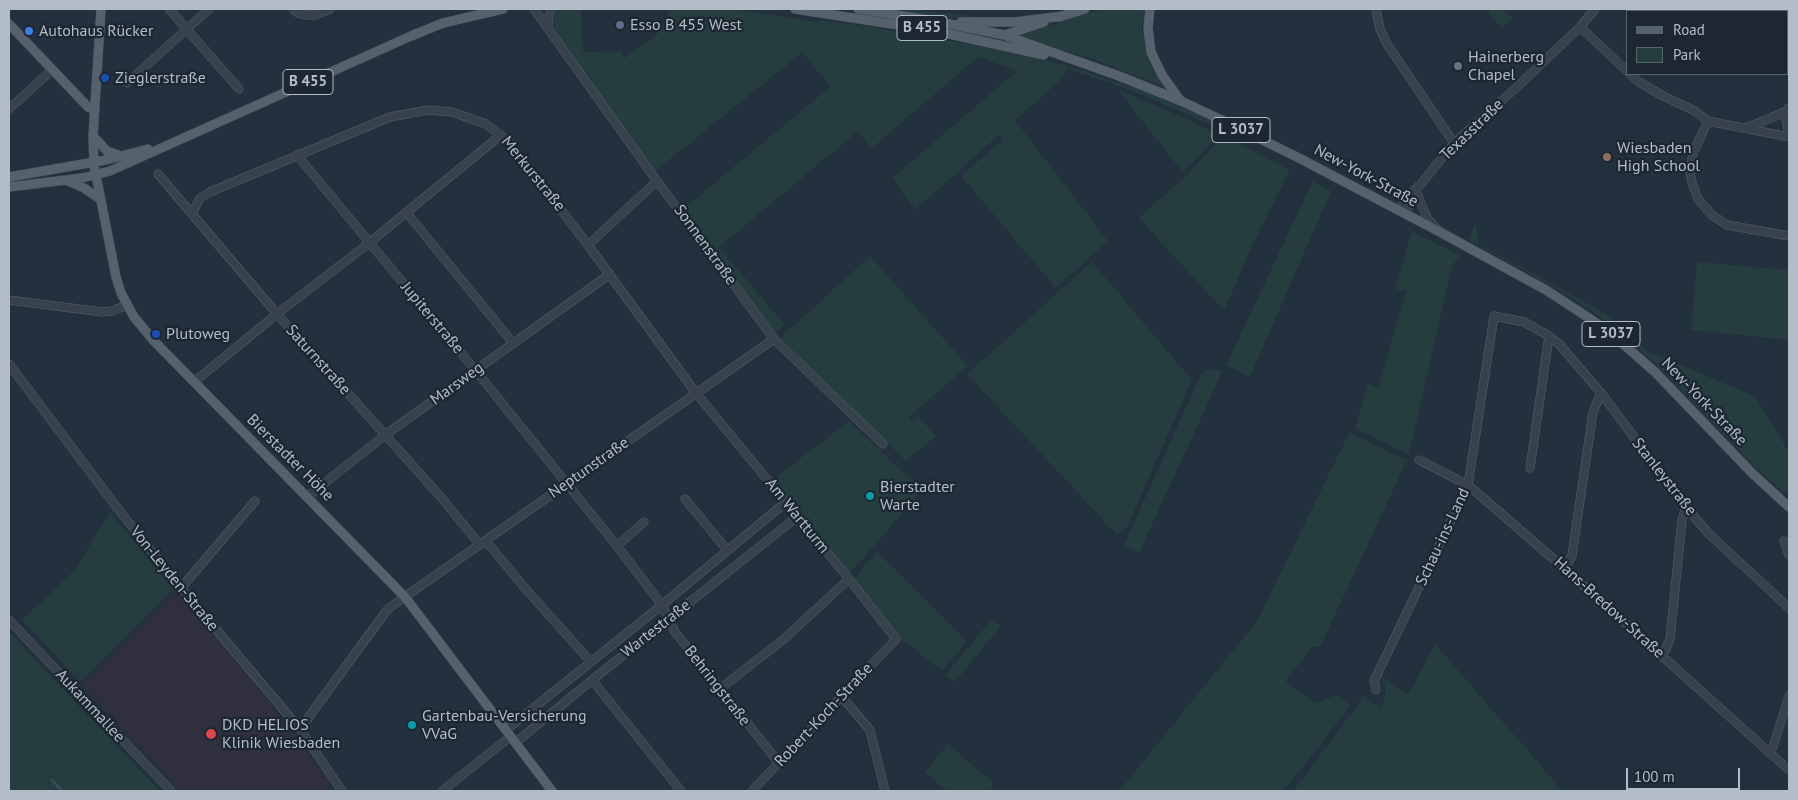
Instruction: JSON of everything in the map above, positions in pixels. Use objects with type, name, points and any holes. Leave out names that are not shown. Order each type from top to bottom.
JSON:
[{"type":"main road","name":"Bierstadter Höhe","points":[[102,9],[94,110],[94,162],[116,277],[127,304],[144,330],[405,597],[552,791]]},
{"type":"main road","name":"B 455","points":[[9,187],[96,175],[126,164],[472,9]]},
{"type":"main road","name":"B 455","points":[[443,23],[503,9]]},
{"type":"main road","name":"B 455","points":[[795,9],[977,39],[1004,36],[1085,9]]},
{"type":"main road","name":"New-York-Straße","points":[[858,9],[934,21],[1004,36],[1096,67],[1181,101],[1301,159],[1440,232],[1546,290],[1614,336],[1655,372],[1752,473],[1788,506]]},
{"type":"main road","points":[[1150,9],[1148,28],[1151,52],[1162,75],[1181,101]]},
{"type":"main road","name":"B 455","points":[[934,21],[992,23],[1063,16]]},
{"type":"main road","points":[[9,24],[88,107],[94,110]]},
{"type":"main road","name":"L 3037","points":[[977,39],[1096,67]]},
{"type":"main road","points":[[93,136],[107,151],[123,156]]},
{"type":"main road","name":"B 455","points":[[9,177],[123,156],[173,142]]},
{"type":"main road","points":[[65,180],[84,188],[100,199]]},
{"type":"street","points":[[169,9],[239,88]]},
{"type":"street","points":[[127,83],[209,9]]},
{"type":"street","points":[[293,9],[298,13],[315,15],[330,9]]},
{"type":"street","name":"Sonnenstraße","points":[[534,9],[657,181],[774,339],[883,444]]},
{"type":"street","points":[[548,29],[551,9]]},
{"type":"street","points":[[1376,9],[1380,29],[1387,44],[1454,143]]},
{"type":"street","name":"Texasstraße","points":[[1421,184],[1454,143],[1580,27],[1595,9]]},
{"type":"street","points":[[1580,27],[1626,70]]},
{"type":"street","points":[[9,109],[52,70]]},
{"type":"street","points":[[1631,75],[1639,82],[1695,111],[1708,121],[1745,128],[1789,136],[1787,110],[1745,128]]},
{"type":"street","name":"Merkurstraße","points":[[192,214],[200,198],[210,192],[296,154],[390,117],[420,111],[452,112],[476,120],[502,135],[512,145],[610,274],[696,393]]},
{"type":"street","points":[[1708,121],[1693,153],[1690,172],[1698,199],[1712,215],[1727,225],[1789,236]]},
{"type":"street","points":[[194,382],[502,135]]},
{"type":"street","name":"Jupiterstraße","points":[[296,154],[476,371],[617,546]]},
{"type":"street","name":"Saturnstraße","points":[[158,174],[277,314],[385,436],[590,661]]},
{"type":"street","points":[[588,245],[657,181]]},
{"type":"street","points":[[1400,211],[1407,198],[1421,184]]},
{"type":"street","points":[[1400,211],[1410,207],[1418,196],[1421,184]]},
{"type":"street","points":[[1418,196],[1428,219],[1440,232]]},
{"type":"street","points":[[406,212],[513,343]]},
{"type":"street","name":"Marsweg","points":[[307,497],[385,436],[610,274]]},
{"type":"street","points":[[9,300],[108,312],[127,304]]},
{"type":"street","name":"Stanleystraße","points":[[1494,316],[1524,322],[1549,336],[1564,349],[1601,393],[1686,507],[1710,534],[1789,608]]},
{"type":"street","name":"Schau-ins-Land","points":[[1376,690],[1374,681],[1468,485],[1494,316]]},
{"type":"street","points":[[1530,468],[1549,336]]},
{"type":"street","name":"Neptunstraße","points":[[300,729],[388,610],[774,339]]},
{"type":"street","name":"Von-Leyden-Straße","points":[[9,364],[121,513],[181,588],[300,729],[342,791]]},
{"type":"street","name":"Am Wartturm","points":[[696,393],[798,516],[896,639]]},
{"type":"street","points":[[1565,568],[1572,555],[1593,412],[1601,393]]},
{"type":"street","name":"Hans-Bredow-Straße","points":[[1419,460],[1468,485],[1565,568],[1789,770]]},
{"type":"street","points":[[685,499],[728,550]]},
{"type":"street","points":[[181,588],[255,501]]},
{"type":"street","name":"Wartestraße","points":[[511,736],[590,661],[662,605],[786,502]]},
{"type":"street","points":[[1661,655],[1670,639],[1682,520],[1686,507]]},
{"type":"street","name":"Wartestraße","points":[[511,736],[592,680],[798,516]]},
{"type":"street","points":[[617,546],[644,522]]},
{"type":"street","points":[[1784,541],[1789,555]]},
{"type":"street","name":"Behringstraße","points":[[617,546],[662,605],[675,632],[779,763]]},
{"type":"street","points":[[721,688],[784,639],[849,579]]},
{"type":"street","name":"Aukammallee","points":[[9,620],[171,791]]},
{"type":"street","name":"Robert-Koch-Straße","points":[[752,791],[896,639]]},
{"type":"street","points":[[592,680],[681,791]]},
{"type":"street","points":[[1769,753],[1789,696]]},
{"type":"street","points":[[842,697],[870,730],[885,791]]},
{"type":"street","points":[[442,791],[511,736]]},
{"type":"shaded area","name":"DKD HELIOS Klinik Wiesbaden","points":[[176,591],[256,685],[330,783],[322,791],[182,791],[82,685]]},
{"type":"green space","points":[[558,9],[581,9],[583,52],[620,51],[625,58],[672,22],[667,11],[670,9],[730,9],[817,22],[819,20],[872,27],[968,44],[1066,65],[1143,91],[1221,124],[1217,128],[1174,108],[1116,85],[1067,69],[1064,77],[1015,120],[1108,241],[1056,288],[961,176],[1002,140],[999,135],[915,210],[892,178],[1017,71],[978,57],[871,149],[858,131],[719,247],[785,325],[776,333],[771,331],[683,209],[830,87],[803,52],[655,171],[591,84],[593,82],[590,78],[586,78],[562,43],[552,20],[555,11]]},
{"type":"green space","points":[[887,9],[907,9],[979,17],[983,20],[951,18]]},
{"type":"green space","points":[[1102,9],[1144,9],[1142,28],[1146,54],[1153,70],[1164,87],[1093,59],[1016,36]]},
{"type":"green space","points":[[1492,9],[1504,9],[1512,18],[1502,28],[1488,13]]},
{"type":"green space","points":[[1118,90],[1216,133],[1211,143],[1183,173]]},
{"type":"green space","points":[[1222,135],[1290,170],[1252,246],[1224,311],[1139,218],[1191,171]]},
{"type":"green space","points":[[1313,181],[1331,191],[1250,377],[1226,365]]},
{"type":"green space","points":[[1476,223],[1479,245],[1604,313],[1649,352],[1755,396],[1789,452],[1789,497],[1757,469],[1653,361],[1622,335],[1592,311],[1564,293],[1468,240]]},
{"type":"green space","points":[[1412,231],[1460,255],[1452,266],[1409,455],[1355,428],[1368,384],[1378,388],[1406,291],[1395,289]]},
{"type":"green space","points":[[870,256],[968,366],[908,418],[911,422],[918,416],[936,436],[906,461],[780,338]]},
{"type":"green space","points":[[1092,262],[1192,380],[1127,527],[1117,535],[967,374]]},
{"type":"green space","points":[[1697,262],[1789,270],[1789,340],[1691,330]]},
{"type":"green space","points":[[1214,368],[1222,372],[1139,553],[1124,545],[1200,376],[1207,370]]},
{"type":"green space","points":[[849,421],[922,490],[849,575],[772,480]]},
{"type":"green space","points":[[1349,433],[1407,460],[1320,647],[1311,647],[1286,682],[1315,703],[1337,695],[1352,704],[1284,791],[1119,791],[1257,621]]},
{"type":"green space","points":[[110,512],[173,589],[80,682],[22,620],[74,571]]},
{"type":"green space","points":[[877,552],[967,641],[942,671],[899,637],[852,580]]},
{"type":"green space","points":[[992,619],[1001,626],[955,682],[945,675]]},
{"type":"green space","points":[[9,632],[149,780],[160,791],[9,791]]},
{"type":"green space","points":[[1435,644],[1563,791],[1293,791],[1364,696],[1380,707],[1385,698],[1385,686],[1379,674],[1408,695]]},
{"type":"green space","points":[[948,744],[993,783],[991,791],[947,791],[925,773]]},
{"type":"waterway","points":[[52,780],[62,791]]},
{"type":"place","name":"Esso B 455 West","points":[[620,25]]},
{"type":"place","name":"Autohaus Rücker","points":[[29,31]]},
{"type":"place","name":"Hainerberg Chapel","points":[[1458,66]]},
{"type":"place","name":"Zieglerstraße","points":[[105,78]]},
{"type":"place","name":"Wiesbaden High School","points":[[1607,157]]},
{"type":"place","name":"Plutoweg","points":[[156,334]]},
{"type":"place","name":"Bierstadter Warte","points":[[870,496]]},
{"type":"place","name":"Gartenbau-Versicherung VVaG","points":[[412,725]]},
{"type":"place","name":"DKD HELIOS Klinik Wiesbaden","points":[[211,734]]}]
